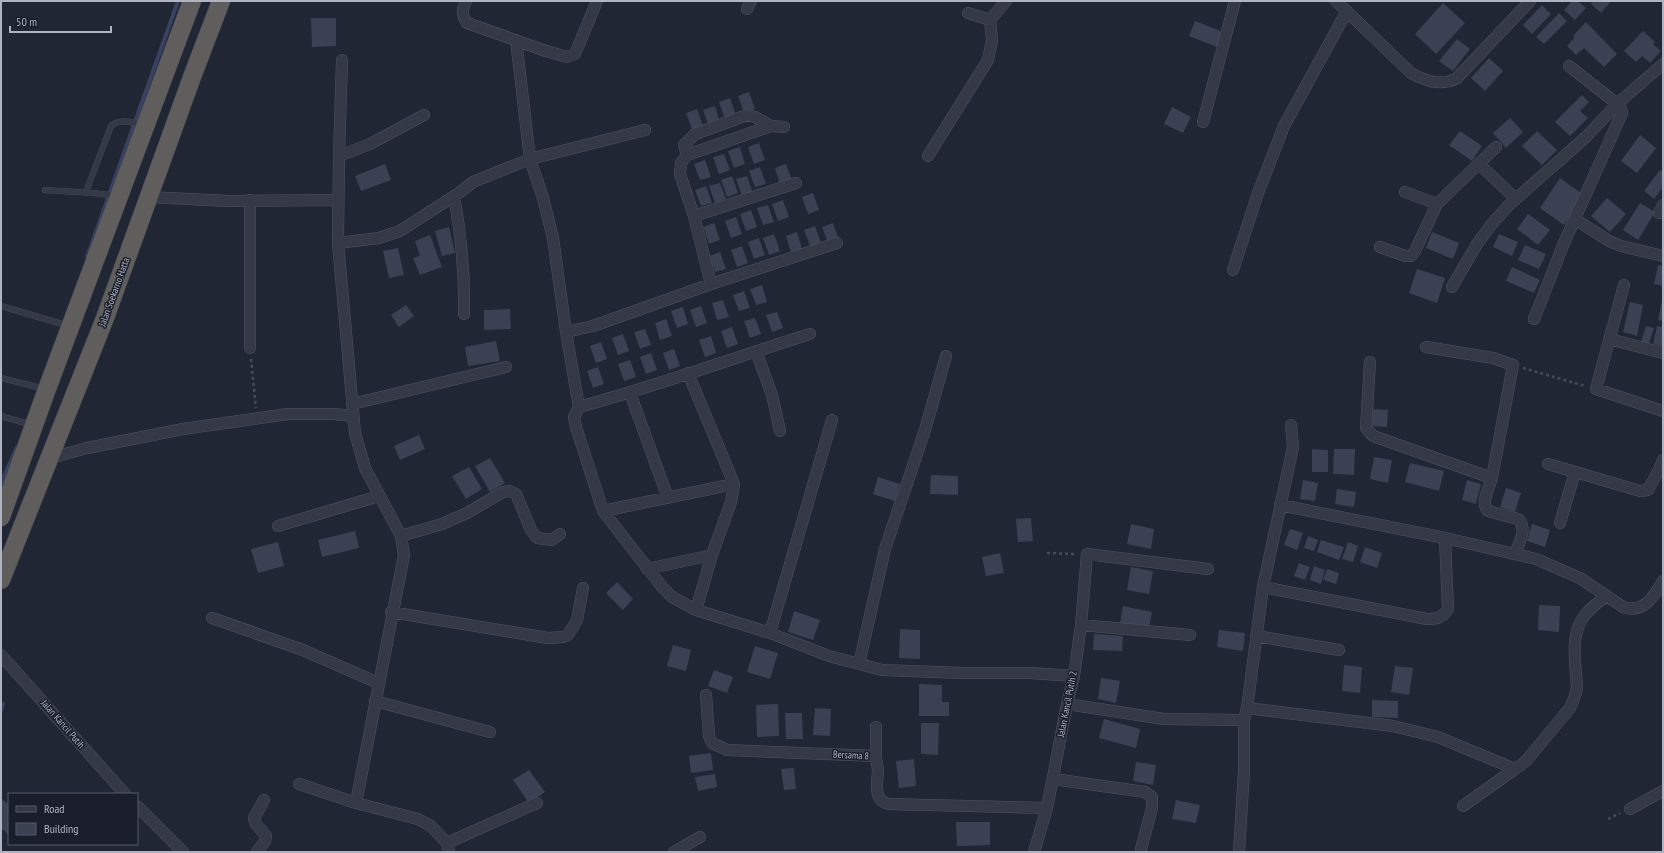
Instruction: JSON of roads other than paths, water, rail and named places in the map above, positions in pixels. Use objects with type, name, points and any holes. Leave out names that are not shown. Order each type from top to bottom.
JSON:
[{"type":"highway","points":[[1,517],[47,389],[64,325],[119,197],[192,1]]},
{"type":"highway","name":"Jalan Soekarno Hatta","points":[[1,580],[104,318],[221,1]]},
{"type":"street","points":[[466,1],[462,10],[463,17],[467,23],[567,57],[575,54],[597,1]]},
{"type":"street","points":[[928,156],[988,60],[992,40],[990,20],[1006,1]]},
{"type":"street","points":[[1204,122],[1235,1]]},
{"type":"street","points":[[1336,1],[1411,73],[1422,79],[1436,83],[1447,83],[1456,79],[1530,1]]},
{"type":"street","points":[[1233,270],[1258,193],[1284,126],[1346,12]]},
{"type":"street","points":[[968,13],[990,20]]},
{"type":"street","points":[[516,40],[530,159],[543,198],[553,238],[566,332],[579,407],[574,417],[576,427],[603,511],[662,588],[672,596],[696,610],[770,633],[830,656],[882,670],[963,673],[1030,673],[1074,676]]},
{"type":"street","points":[[342,60],[338,243],[355,433],[365,468],[401,536],[404,555],[378,683],[356,803]]},
{"type":"street","points":[[1452,287],[1477,244],[1491,225],[1516,199],[1586,138],[1617,104],[1663,64]]},
{"type":"street","points":[[1534,319],[1561,250],[1621,116],[1621,108],[1617,104],[1569,66]]},
{"type":"street","points":[[339,156],[370,144],[424,115]]},
{"type":"street","points":[[687,155],[684,145],[695,134],[747,116],[755,117],[771,126]]},
{"type":"street","points":[[711,284],[694,216],[680,174],[681,163],[687,155],[771,126],[784,127]]},
{"type":"street","points":[[338,243],[379,238],[394,233],[454,196],[473,182],[530,159],[645,130]]},
{"type":"street","points":[[1380,247],[1405,256],[1411,256],[1415,251],[1437,204],[1496,148]]},
{"type":"street","points":[[1479,164],[1516,199]]},
{"type":"street","points":[[694,216],[796,182]]},
{"type":"street","points":[[1405,192],[1437,204]]},
{"type":"street","points":[[454,196],[458,219],[464,283],[464,314]]},
{"type":"street","points":[[148,197],[229,201],[338,200]]},
{"type":"street","points":[[250,200],[250,348]]},
{"type":"street","points":[[1575,219],[1604,238],[1620,246],[1663,256]]},
{"type":"street","points":[[566,332],[593,326],[711,284],[837,243]]},
{"type":"street","points":[[1624,285],[1596,389],[1663,411]]},
{"type":"street","points":[[579,407],[630,393],[810,334]]},
{"type":"street","points":[[1609,339],[1663,353]]},
{"type":"street","points":[[1426,347],[1493,358],[1513,365],[1492,478],[1484,503],[1485,508],[1488,511],[1518,519],[1522,522],[1524,528],[1515,554]]},
{"type":"street","points":[[756,351],[772,396],[780,431]]},
{"type":"street","points":[[859,664],[885,549],[925,430],[946,356]]},
{"type":"street","points":[[1370,362],[1366,428],[1368,433],[1492,478]]},
{"type":"street","points":[[352,404],[506,367]]},
{"type":"street","points":[[688,373],[734,484],[731,502],[712,554],[696,610]]},
{"type":"street","points":[[630,393],[668,498]]},
{"type":"street","points":[[50,458],[88,448],[183,429],[257,418],[288,414],[334,414],[353,416]]},
{"type":"street","points":[[770,633],[832,420]]},
{"type":"street","points":[[1239,852],[1244,771],[1244,720],[1247,708],[1263,587],[1293,447],[1291,425]]},
{"type":"street","points":[[1548,464],[1640,491],[1648,490],[1663,460]]},
{"type":"street","points":[[1560,523],[1575,472]]},
{"type":"street","points":[[603,511],[734,484]]},
{"type":"street","points":[[401,536],[442,524],[468,513],[503,492],[516,494],[531,530],[537,538],[552,540],[560,534]]},
{"type":"street","points":[[278,526],[379,496]]},
{"type":"street","points":[[1280,505],[1536,558],[1580,578],[1623,607],[1631,610],[1641,607],[1650,600],[1663,581]]},
{"type":"street","points":[[1263,587],[1427,619],[1436,619],[1444,615],[1448,610],[1445,538]]},
{"type":"street","points":[[647,569],[712,554]]},
{"type":"street","name":"Jalan Kancil Putih 2","points":[[1034,852],[1047,808],[1067,704],[1074,676],[1087,554],[1208,569]]},
{"type":"street","points":[[392,612],[548,638],[563,637],[568,635],[577,620],[583,588]]},
{"type":"street","points":[[1463,806],[1526,761],[1570,708],[1576,696],[1577,688],[1575,635],[1585,614],[1606,596]]},
{"type":"street","points":[[212,618],[303,650],[378,683]]},
{"type":"street","points":[[1080,625],[1190,635]]},
{"type":"street","points":[[1256,636],[1339,650]]},
{"type":"street","name":"Jalan Kancil Putih","points":[[1,655],[124,793]]},
{"type":"street","name":"Bersama 8","points":[[706,695],[709,736],[712,743],[727,750],[876,756],[878,770],[877,791],[879,798],[883,803],[1047,808]]},
{"type":"street","points":[[375,701],[490,732]]},
{"type":"street","points":[[1067,704],[1164,719],[1244,720]]},
{"type":"street","points":[[1247,708],[1393,726],[1438,737],[1515,769]]},
{"type":"street","points":[[876,727],[876,756]]},
{"type":"street","points":[[1053,779],[1145,792],[1152,797],[1152,808],[1141,849],[1142,852]]},
{"type":"street","points":[[299,784],[356,803],[418,820],[431,826],[448,848],[537,803]]},
{"type":"street","points":[[1630,809],[1663,791]]},
{"type":"street","points":[[257,852],[265,841],[266,836],[256,824],[254,818],[264,800]]},
{"type":"street","points":[[138,807],[183,852]]},
{"type":"street","points":[[674,852],[700,836]]},
{"type":"lane","points":[[86,192],[111,126],[116,122],[121,121],[146,124]]},
{"type":"lane","points":[[45,190],[86,192],[119,197]]},
{"type":"lane","points":[[1,306],[64,325]]},
{"type":"lane","points":[[1,378],[47,389]]},
{"type":"lane","points":[[1,416],[34,426]]},
{"type":"waterway","points":[[87,257],[178,1]]},
{"type":"waterway","points":[[1,483],[17,447]]},
{"type":"waterway","points":[[1,710],[3,704]]}]
